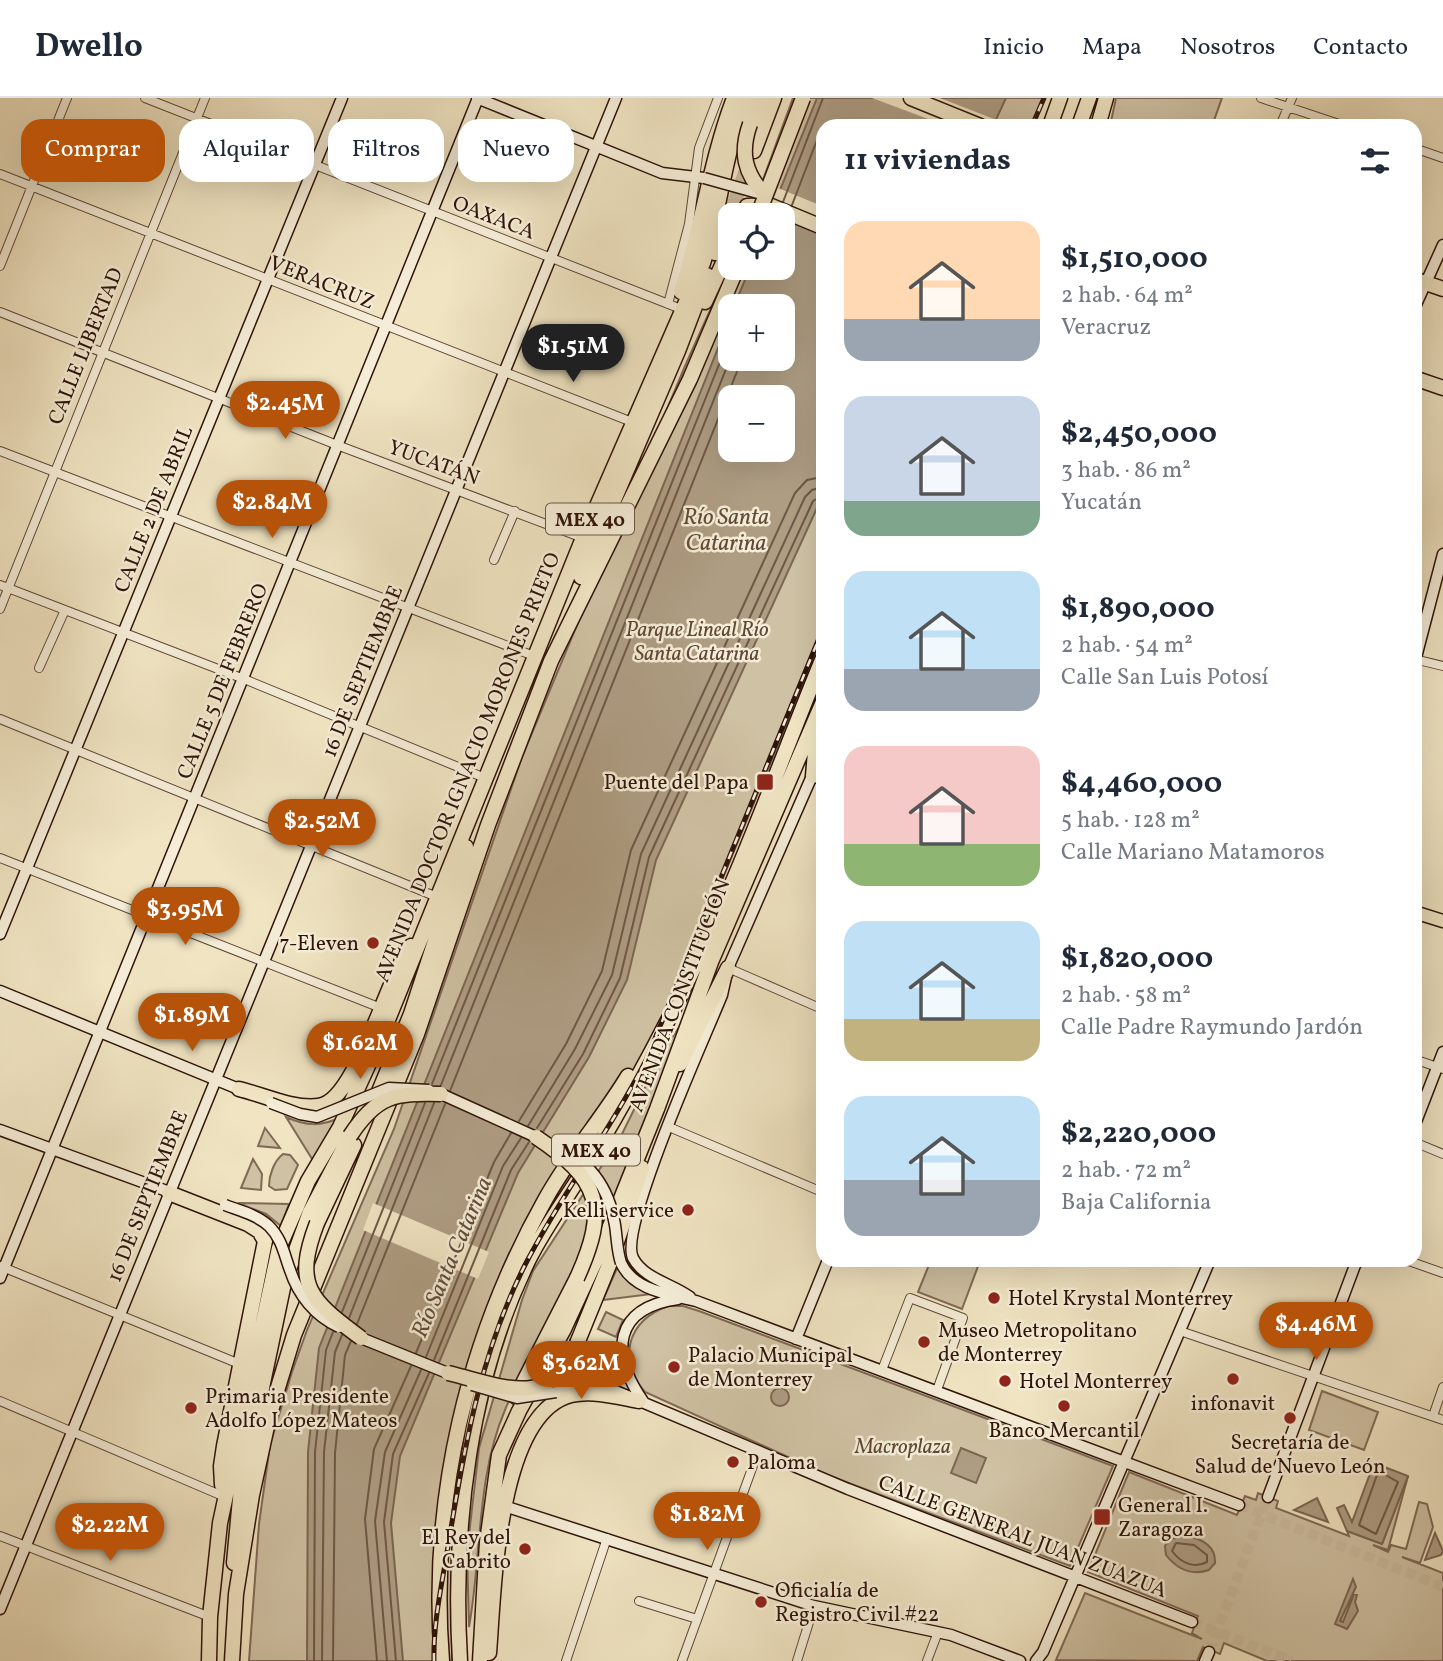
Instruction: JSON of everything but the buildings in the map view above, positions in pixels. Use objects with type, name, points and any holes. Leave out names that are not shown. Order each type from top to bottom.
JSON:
[{"type":"highway","points":[[674,326],[672,306],[694,250],[716,148],[734,98]]},
{"type":"highway","name":"AVENIDA DOCTOR IGNACIO MORONES PRIETO","points":[[232,1661],[236,1594],[269,1417],[290,1346],[417,1034],[488,825],[566,627],[632,422],[705,255],[728,151],[747,98]]},
{"type":"highway","points":[[761,98],[744,147],[744,161],[752,180],[765,195],[816,215]]},
{"type":"highway","points":[[754,151],[774,98]]},
{"type":"highway","points":[[754,203],[803,98]]},
{"type":"highway","points":[[911,98],[963,119]]},
{"type":"highway","points":[[1052,119],[1060,98]]},
{"type":"highway","points":[[1081,119],[1088,98]]},
{"type":"highway","points":[[1100,119],[1106,98]]},
{"type":"highway","points":[[747,191],[749,203]]},
{"type":"highway","points":[[795,216],[816,225]]},
{"type":"highway","name":"MEX 40","points":[[595,540],[679,348],[718,246]]},
{"type":"highway","points":[[679,348],[689,335],[718,276]]},
{"type":"highway","name":"AVENIDA DOCTOR IGNACIO MORONES PRIETO","points":[[209,1661],[216,1548],[279,1248],[308,1181],[348,1110],[425,929],[534,656],[595,540],[690,379],[732,280]]},
{"type":"highway","points":[[1422,282],[1443,289]]},
{"type":"highway","points":[[1422,381],[1443,388]]},
{"type":"highway","name":"AVENIDA CONSTITUCIÓN","points":[[460,1661],[457,1582],[464,1495],[487,1377],[507,1309],[531,1255],[617,1113],[688,979],[816,674]]},
{"type":"highway","name":"AVENIDA CONSTITUCIÓN","points":[[486,1660],[485,1552],[499,1455],[519,1411],[580,1296],[657,1109],[711,962],[816,719]]},
{"type":"highway","points":[[813,776],[816,748]]},
{"type":"highway","points":[[361,1338],[324,1307],[306,1280],[305,1260],[317,1223],[402,1038],[465,852],[485,778]]},
{"type":"highway","points":[[239,1089],[307,1107],[331,1102],[346,1084],[404,957],[425,929]]},
{"type":"highway","points":[[448,1373],[503,1387],[536,1388],[558,1377],[570,1362],[625,1223],[657,1109],[728,968]]},
{"type":"highway","points":[[442,1661],[439,1596],[450,1474],[465,1391],[487,1326],[545,1199],[688,979]]},
{"type":"highway","points":[[236,1594],[234,1543],[241,1488],[284,1283],[310,1212],[350,1136],[370,1108],[390,1097],[441,1094]]},
{"type":"highway","points":[[499,1455],[512,1405],[577,1278],[595,1232],[593,1198],[577,1169],[536,1137]]},
{"type":"highway","points":[[169,1192],[248,1224],[265,1241],[221,1466],[225,1496]]},
{"type":"highway","points":[[486,1660],[504,1506],[524,1443],[538,1420],[554,1403],[584,1394],[642,1402]]},
{"type":"main road","points":[[1422,914],[1443,921]]},
{"type":"street","points":[[0,266],[67,98]]},
{"type":"street","name":"OAXACA","points":[[145,98],[197,118]]},
{"type":"street","name":"CALLE LIBERTAD","points":[[0,609],[4,587],[54,472],[205,98]]},
{"type":"street","name":"CALLE 2 DE ABRIL","points":[[314,164],[342,98]]},
{"type":"street","points":[[478,98],[663,173],[701,178],[765,195]]},
{"type":"street","name":"CALLE 5 DE FEBRERO","points":[[1,1270],[196,798],[478,98]]},
{"type":"street","name":"16 DE SEPTIEMBRE","points":[[0,1609],[615,98]]},
{"type":"street","points":[[672,306],[701,178],[699,148],[718,98]]},
{"type":"street","points":[[1261,98],[1324,119]]},
{"type":"street","points":[[1283,119],[1292,98]]},
{"type":"street","points":[[1422,151],[1443,158]]},
{"type":"street","name":"OAXACA","points":[[314,164],[672,306]]},
{"type":"street","name":"VERACRUZ","points":[[0,174],[632,422]]},
{"type":"street","name":"CALLE 2 DE ABRIL","points":[[0,934],[307,182]]},
{"type":"street","points":[[1422,278],[1443,245]]},
{"type":"street","name":"YUCATÁN","points":[[0,312],[337,446],[595,540]]},
{"type":"street","points":[[0,451],[534,656]]},
{"type":"street","points":[[494,560],[515,511]]},
{"type":"street","points":[[1422,634],[1443,554]]},
{"type":"street","points":[[4,587],[244,679],[485,778]]},
{"type":"street","points":[[39,668],[65,610]]},
{"type":"street","points":[[1422,662],[1443,666]]},
{"type":"street","points":[[0,719],[437,897]]},
{"type":"street","points":[[690,1300],[646,1272],[631,1252],[632,1228],[668,1128],[722,995],[728,968],[816,768]]},
{"type":"street","points":[[0,858],[381,1008]]},
{"type":"street","points":[[728,968],[816,1006]]},
{"type":"street","points":[[0,991],[271,1103],[317,1117],[389,1088],[417,1087],[441,1094],[572,1153],[599,1179],[612,1211],[621,1263],[631,1278],[643,1286],[690,1300],[937,1390],[1238,1505]]},
{"type":"street","points":[[1422,1109],[1440,1068],[1443,1052]]},
{"type":"street","points":[[1422,1062],[1440,1068]]},
{"type":"street","points":[[668,1128],[816,1190]]},
{"type":"street","name":"CALLE GENERAL JUAN ZUAZUA","points":[[0,1130],[169,1192],[246,1212],[268,1225],[281,1243],[294,1280],[306,1300],[323,1318],[361,1338],[485,1390],[530,1398],[594,1384],[758,1452],[1192,1622]]},
{"type":"street","points":[[1422,1145],[1443,1154]]},
{"type":"street","points":[[1422,1266],[1443,1273]]},
{"type":"street","points":[[796,1339],[825,1267]]},
{"type":"street","points":[[1036,1661],[1044,1651],[1207,1267]]},
{"type":"street","points":[[1268,1497],[1354,1267]]},
{"type":"street","points":[[1,1270],[242,1365]]},
{"type":"street","points":[[882,1370],[911,1298],[963,1318],[937,1390]]},
{"type":"street","points":[[642,1402],[622,1361],[626,1331],[635,1317],[648,1307],[690,1300]]},
{"type":"street","points":[[1180,1331],[1443,1420]]},
{"type":"street","points":[[1433,1416],[1443,1387]]},
{"type":"street","points":[[0,1401],[225,1496]]},
{"type":"street","points":[[682,1661],[758,1452]]},
{"type":"street","points":[[504,1506],[814,1606],[938,1633],[1020,1661]]},
{"type":"street","points":[[0,1536],[210,1617]]},
{"type":"street","points":[[565,1661],[607,1538]]},
{"type":"street","points":[[639,1601],[697,1619]]},
{"type":"street","points":[[797,1661],[814,1606]]},
{"type":"street","points":[[926,1661],[938,1633]]},
{"type":"green space","name":"Río Santa Catarina","points":[[793,98],[1045,98],[1036,119],[816,119],[816,653],[672,1001],[578,1172],[531,1230],[470,1407],[452,1551],[452,1661],[249,1661],[259,1524],[270,1445],[292,1372],[307,1330],[394,1129],[522,757],[685,366],[724,280],[795,280],[795,203],[754,203]]},
{"type":"green space","points":[[1116,98],[1222,98],[1214,119],[1112,119]]},
{"type":"green space","points":[[683,1021],[619,1194],[573,1280],[570,1301],[590,1304],[595,1314],[578,1316],[577,1309],[528,1370],[505,1410],[489,1462],[484,1490],[469,1627],[467,1552],[479,1448],[522,1300],[533,1271],[620,1138],[661,1055]]},
{"type":"green space","points":[[286,1117],[314,1124],[341,1117],[314,1162]]},
{"type":"green space","points":[[265,1128],[280,1148],[258,1146]]},
{"type":"green space","points":[[283,1154],[290,1155],[298,1165],[287,1189],[275,1190],[269,1186],[270,1177]]},
{"type":"green space","points":[[253,1159],[262,1174],[261,1190],[241,1188]]},
{"type":"green space","points":[[238,1203],[289,1204],[281,1226],[266,1214]]},
{"type":"green space","points":[[618,1266],[631,1284],[652,1294],[603,1300]]},
{"type":"green space","points":[[928,1267],[978,1267],[962,1309],[918,1292]]},
{"type":"green space","name":"Macroplaza","points":[[668,1306],[683,1306],[699,1311],[1113,1466],[1070,1566],[830,1476],[645,1392],[631,1367],[631,1342],[643,1321]]},
{"type":"green space","points":[[606,1312],[623,1320],[616,1337],[598,1329]]},
{"type":"green space","points":[[585,1342],[618,1386],[584,1380],[555,1389],[573,1369]]},
{"type":"green space","points":[[1322,1391],[1378,1412],[1364,1450],[1309,1430]]},
{"type":"green space","points":[[1129,1472],[1237,1515],[1245,1496],[1256,1500],[1258,1493],[1278,1501],[1276,1508],[1349,1536],[1347,1531],[1382,1544],[1408,1476],[1388,1550],[1373,1545],[1388,1552],[1391,1545],[1406,1549],[1419,1502],[1427,1504],[1433,1527],[1420,1563],[1402,1557],[1443,1573],[1443,1661],[1267,1661],[1224,1643],[1220,1654],[1203,1647],[1197,1661],[1056,1660],[1085,1593],[1202,1639],[1192,1633],[1198,1616],[1088,1572]]},
{"type":"water","name":"Río Santa Catarina","points":[[817,98],[1006,98],[996,119],[816,119],[816,510],[656,860],[627,980],[589,1057],[518,1173],[400,1456],[391,1523],[403,1661],[307,1661],[308,1452],[319,1348],[718,348],[718,371],[795,371],[795,294],[739,294],[745,280],[795,280],[795,203],[775,203]]},
{"type":"water","points":[[780,1388],[786,1391],[789,1397],[786,1403],[780,1406],[774,1403],[771,1397],[774,1391]]},
{"type":"water","points":[[961,1448],[986,1458],[976,1483],[951,1473]]},
{"type":"water","points":[[1374,1463],[1408,1476],[1382,1544],[1347,1531],[1337,1508],[1344,1505],[1352,1522]]},
{"type":"water","points":[[1317,1498],[1328,1522],[1294,1510]]},
{"type":"water","points":[[1435,1533],[1443,1551],[1441,1555],[1425,1560]]},
{"type":"water","points":[[1187,1536],[1203,1541],[1211,1548],[1215,1563],[1209,1570],[1190,1572],[1175,1564],[1166,1555],[1165,1546],[1170,1539]]},
{"type":"water","points":[[1353,1579],[1356,1587],[1340,1621],[1343,1622],[1354,1594],[1357,1595],[1355,1602],[1358,1611],[1347,1629],[1335,1624]]},
{"type":"pier","points":[[872,98],[940,98],[994,119],[928,119]]},
{"type":"pier","points":[[778,188],[816,204],[816,229],[795,220],[795,203],[772,203]]},
{"type":"pier","points":[[373,1203],[489,1252],[478,1279],[363,1230]]},
{"type":"tunnel","points":[[734,203],[749,162]]},
{"type":"tunnel","points":[[1209,1652],[1268,1497]]},
{"type":"tunnel","points":[[1239,1505],[1443,1587]]},
{"type":"tunnel","points":[[1192,1622],[1291,1661]]},
{"type":"railway","points":[[1035,119],[1044,98]]},
{"type":"railway","points":[[434,1661],[439,1600],[461,1469],[476,1399],[497,1331],[539,1238],[618,1111],[647,1058],[816,646]]},
{"type":"place","name":"Puente del Papa","points":[[765,782]]},
{"type":"place","name":"7-Eleven","points":[[373,943]]},
{"type":"place","name":"Kelli service","points":[[688,1210]]},
{"type":"place","name":"Hotel Krystal Monterrey","points":[[994,1298]]},
{"type":"place","name":"Museo Metropolitano de Monterrey","points":[[924,1342]]},
{"type":"place","name":"Palacio Municipal de Monterrey","points":[[674,1367]]},
{"type":"place","name":"infonavit","points":[[1233,1379]]},
{"type":"place","name":"Hotel Monterrey","points":[[1005,1381]]},
{"type":"place","name":"Banco Mercantil","points":[[1064,1406]]},
{"type":"place","name":"Primaria Presidente Adolfo López Mateos","points":[[191,1408]]},
{"type":"place","name":"Secretaría de Salud de Nuevo León","points":[[1290,1418]]},
{"type":"place","name":"Paloma","points":[[733,1462]]},
{"type":"place","name":"General I. Zaragoza","points":[[1102,1517]]},
{"type":"place","name":"El Rey del Cabrito","points":[[525,1549]]},
{"type":"place","name":"Oficialía de Registro Civil #22","points":[[761,1602]]},
{"type":"park label","name":"Parque Lineal Río Santa Catarina","points":[[697,641]]}]
